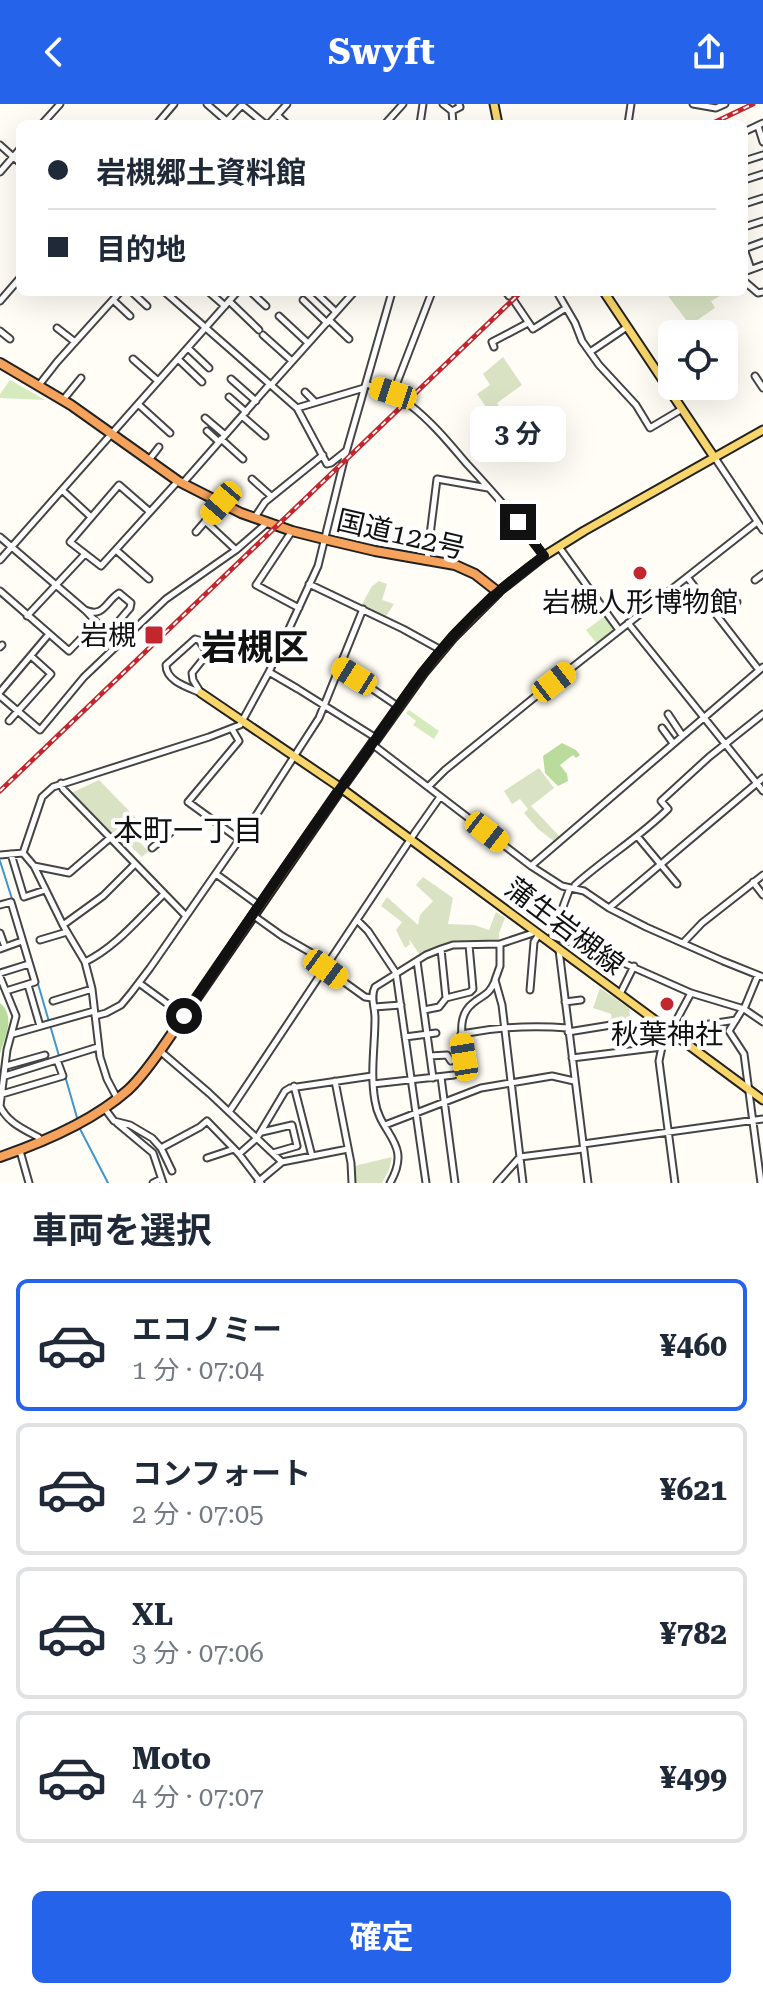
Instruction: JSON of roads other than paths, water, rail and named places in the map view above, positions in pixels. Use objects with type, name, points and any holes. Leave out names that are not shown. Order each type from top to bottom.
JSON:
[{"type":"highway","name":"国道122号","points":[[0,363],[63,400],[180,482],[221,503],[292,531],[465,568],[498,592]]},
{"type":"highway","points":[[0,1157],[20,1151],[104,1108],[139,1078],[441,650],[498,592]]},
{"type":"main road","points":[[607,296],[714,457]]},
{"type":"main road","points":[[498,592],[559,546],[763,430]]},
{"type":"main road","name":"蒲生岩槻線","points":[[201,693],[341,788],[550,939],[558,949],[763,1100]]},
{"type":"street","points":[[46,120],[60,104]]},
{"type":"street","points":[[160,120],[174,104]]},
{"type":"street","points":[[207,104],[226,120]]},
{"type":"street","points":[[273,104],[284,120]]},
{"type":"street","points":[[273,120],[287,104]]},
{"type":"street","points":[[389,120],[403,104]]},
{"type":"street","points":[[443,104],[452,111],[453,120]]},
{"type":"street","points":[[452,111],[460,107],[459,104]]},
{"type":"street","points":[[693,104],[716,108],[725,104]]},
{"type":"street","points":[[230,120],[242,105],[263,120]]},
{"type":"street","points":[[760,124],[763,142]]},
{"type":"street","points":[[0,145],[16,160]]},
{"type":"street","points":[[0,172],[16,154]]},
{"type":"street","points":[[0,301],[16,283]]},
{"type":"street","points":[[39,385],[116,296]]},
{"type":"street","points":[[136,296],[147,306]]},
{"type":"street","points":[[170,296],[297,408],[327,464],[348,449]]},
{"type":"street","points":[[215,296],[292,361]]},
{"type":"street","points":[[0,560],[233,296]]},
{"type":"street","points":[[255,296],[266,306]]},
{"type":"street","points":[[319,296],[336,312]]},
{"type":"street","points":[[150,512],[119,485],[70,542],[101,566],[222,439],[348,296]]},
{"type":"street","points":[[23,853],[42,797],[48,790],[61,783],[240,725],[269,672],[318,566],[391,296]]},
{"type":"street","points":[[297,408],[365,386],[396,395],[431,296]]},
{"type":"street","points":[[559,296],[582,341],[636,405],[650,428],[682,409]]},
{"type":"street","points":[[113,300],[130,316]]},
{"type":"street","points":[[303,300],[349,339]]},
{"type":"street","points":[[514,301],[533,329],[566,308]]},
{"type":"street","points":[[279,316],[308,343]]},
{"type":"street","points":[[494,347],[492,342],[528,323]]},
{"type":"street","points":[[590,352],[627,327]]},
{"type":"street","points":[[57,328],[76,342]]},
{"type":"street","points":[[0,331],[10,339]]},
{"type":"street","points":[[188,348],[209,368]]},
{"type":"street","points":[[133,359],[158,381]]},
{"type":"street","points":[[178,359],[202,382]]},
{"type":"street","points":[[755,376],[763,388]]},
{"type":"street","points":[[63,400],[81,378]]},
{"type":"street","points":[[231,379],[256,401]]},
{"type":"street","points":[[305,392],[314,401]]},
{"type":"street","points":[[229,397],[265,436]]},
{"type":"street","points":[[138,404],[170,433]]},
{"type":"street","points":[[410,405],[431,423],[489,487],[544,556]]},
{"type":"street","points":[[205,418],[243,459]]},
{"type":"street","points":[[207,431],[222,439]]},
{"type":"street","points":[[149,460],[159,447]]},
{"type":"street","points":[[255,518],[271,496],[323,455]]},
{"type":"street","points":[[714,457],[763,530]]},
{"type":"street","points":[[252,479],[271,496]]},
{"type":"street","points":[[427,559],[437,479],[489,487]]},
{"type":"street","points":[[62,490],[91,517]]},
{"type":"street","points":[[196,532],[221,503]]},
{"type":"street","points":[[205,521],[236,550]]},
{"type":"street","points":[[428,787],[445,770],[757,522]]},
{"type":"street","points":[[49,634],[0,694],[40,730],[84,677],[166,599],[236,550],[267,523]]},
{"type":"street","points":[[292,531],[256,585],[299,608]]},
{"type":"street","points":[[0,537],[85,610],[95,624],[104,630],[112,629],[131,603],[119,593],[99,612],[95,624],[69,651],[0,591]]},
{"type":"street","points":[[559,546],[619,630]]},
{"type":"street","points":[[116,550],[149,579]]},
{"type":"street","points":[[27,616],[85,554]]},
{"type":"street","points":[[755,580],[763,574]]},
{"type":"street","points":[[531,866],[761,668],[687,577]]},
{"type":"street","points":[[309,584],[441,650]]},
{"type":"street","points":[[717,615],[737,602]]},
{"type":"street","points":[[13,1034],[95,1013],[106,1013],[121,1005],[216,874],[325,706],[363,609]]},
{"type":"street","points":[[85,610],[99,612]]},
{"type":"street","points":[[628,623],[763,791]]},
{"type":"street","points":[[195,639],[206,651],[192,673],[201,693],[175,681],[165,668],[195,639]]},
{"type":"street","points":[[31,656],[59,680]]},
{"type":"street","points":[[340,667],[399,707]]},
{"type":"street","points":[[269,672],[325,706],[374,742],[531,866],[572,888],[584,891],[646,927],[761,976],[729,1031],[743,1050],[761,1183]]},
{"type":"street","points":[[9,721],[51,674]]},
{"type":"street","points":[[668,714],[682,735]]},
{"type":"street","points":[[763,714],[661,801],[668,809],[648,828],[598,864],[572,888],[550,939],[592,949],[691,993],[743,1009],[763,1022]]},
{"type":"street","points":[[662,728],[673,743]]},
{"type":"street","points":[[232,729],[239,741],[188,802],[239,839]]},
{"type":"street","points":[[609,908],[763,778]]},
{"type":"street","points":[[61,783],[63,789],[186,916]]},
{"type":"street","points":[[229,1112],[440,797]]},
{"type":"street","points":[[152,848],[170,833]]},
{"type":"street","points":[[637,836],[677,884]]},
{"type":"street","points":[[34,866],[69,873],[110,838]]},
{"type":"street","points":[[0,855],[23,853]]},
{"type":"street","points":[[23,853],[34,866],[85,962],[92,989],[98,1047],[105,1073],[117,1098]]},
{"type":"street","points":[[11,854],[24,897],[45,890]]},
{"type":"street","points":[[63,925],[103,896],[135,864]]},
{"type":"street","points":[[216,874],[260,906]]},
{"type":"street","points":[[683,943],[702,923],[763,875]]},
{"type":"street","points":[[753,882],[763,895]]},
{"type":"street","points":[[85,962],[117,939],[164,894]]},
{"type":"street","points":[[0,905],[11,902],[35,982],[6,991]]},
{"type":"street","points":[[253,916],[327,966],[365,997],[372,998]]},
{"type":"street","points":[[357,920],[396,973],[426,1183]]},
{"type":"street","points":[[40,940],[67,932]]},
{"type":"street","points":[[0,933],[2,948],[22,941]]},
{"type":"street","points":[[390,1183],[399,1154],[376,1108],[372,1076],[372,993],[375,987],[426,955],[453,945],[500,944],[538,933]]},
{"type":"street","points":[[530,990],[534,942],[538,933]]},
{"type":"street","points":[[464,1061],[461,1034],[465,1015],[469,1005],[487,995],[495,980],[500,966],[500,944]]},
{"type":"street","points":[[424,1010],[439,1007],[446,998],[473,989],[469,945]]},
{"type":"street","points":[[441,949],[446,998]]},
{"type":"street","points":[[558,949],[588,1183]]},
{"type":"street","points":[[417,961],[433,1078]]},
{"type":"street","points":[[29,964],[0,975],[16,1016],[7,1050],[1,1111],[15,1125],[41,1141]]},
{"type":"street","points":[[620,995],[634,966]]},
{"type":"street","points":[[495,980],[502,1005],[523,1183]]},
{"type":"street","points":[[139,983],[184,1016]]},
{"type":"street","points":[[28,985],[40,1026]]},
{"type":"street","points":[[53,1001],[92,989]]},
{"type":"street","points":[[675,1183],[659,1061],[662,1047],[691,993]]},
{"type":"street","points":[[565,1002],[581,1000]]},
{"type":"street","points":[[374,1007],[401,1005]]},
{"type":"street","points":[[703,1025],[736,1020]]},
{"type":"street","points":[[461,1034],[534,1025],[568,1030],[611,1025]]},
{"type":"street","points":[[405,1037],[436,1033]]},
{"type":"street","points":[[5,1076],[98,1047]]},
{"type":"street","points":[[572,1058],[662,1047]]},
{"type":"street","points":[[160,1051],[282,1162]]},
{"type":"street","points":[[6,1066],[45,1055]]},
{"type":"street","points":[[430,1056],[447,1055],[451,1061]]},
{"type":"street","points":[[2,1094],[63,1076],[57,1060]]},
{"type":"street","points":[[373,1084],[454,1075]]},
{"type":"street","points":[[207,1158],[237,1151],[257,1138],[285,1091],[294,1086],[372,1076]]},
{"type":"street","points":[[385,1125],[481,1088],[552,1076],[574,1081]]},
{"type":"street","points":[[441,1077],[455,1183]]},
{"type":"street","points":[[335,1081],[352,1183]]},
{"type":"street","points":[[294,1086],[312,1156]]},
{"type":"street","points":[[104,1108],[114,1121],[153,1153],[162,1181],[153,1183]]},
{"type":"street","points":[[497,1183],[520,1157],[763,1119]]},
{"type":"street","points":[[114,1121],[130,1125],[152,1138],[161,1148],[172,1171]]},
{"type":"street","points":[[161,1148],[207,1121],[237,1151],[260,1182],[282,1162],[348,1149]]},
{"type":"street","points":[[261,1132],[292,1125],[297,1146],[272,1153]]},
{"type":"street","points":[[20,1151],[29,1183]]},
{"type":"waterway","points":[[0,861],[13,902]]},
{"type":"waterway","points":[[36,977],[59,1056]]},
{"type":"waterway","points":[[61,1062],[78,1121]]},
{"type":"waterway","points":[[79,1127],[108,1183]]},
{"type":"railway","points":[[719,120],[753,104]]},
{"type":"railway","points":[[0,791],[517,296]]},
{"type":"place","name":"岩槻人形博物館","points":[[640,573]]},
{"type":"place","name":"岩槻","points":[[154,635]]},
{"type":"place","name":"秋葉神社","points":[[667,1004]]},
{"type":"district","name":"岩槻区","points":[[255,647]]},
{"type":"district","name":"本町一丁目","points":[[188,831]]}]
